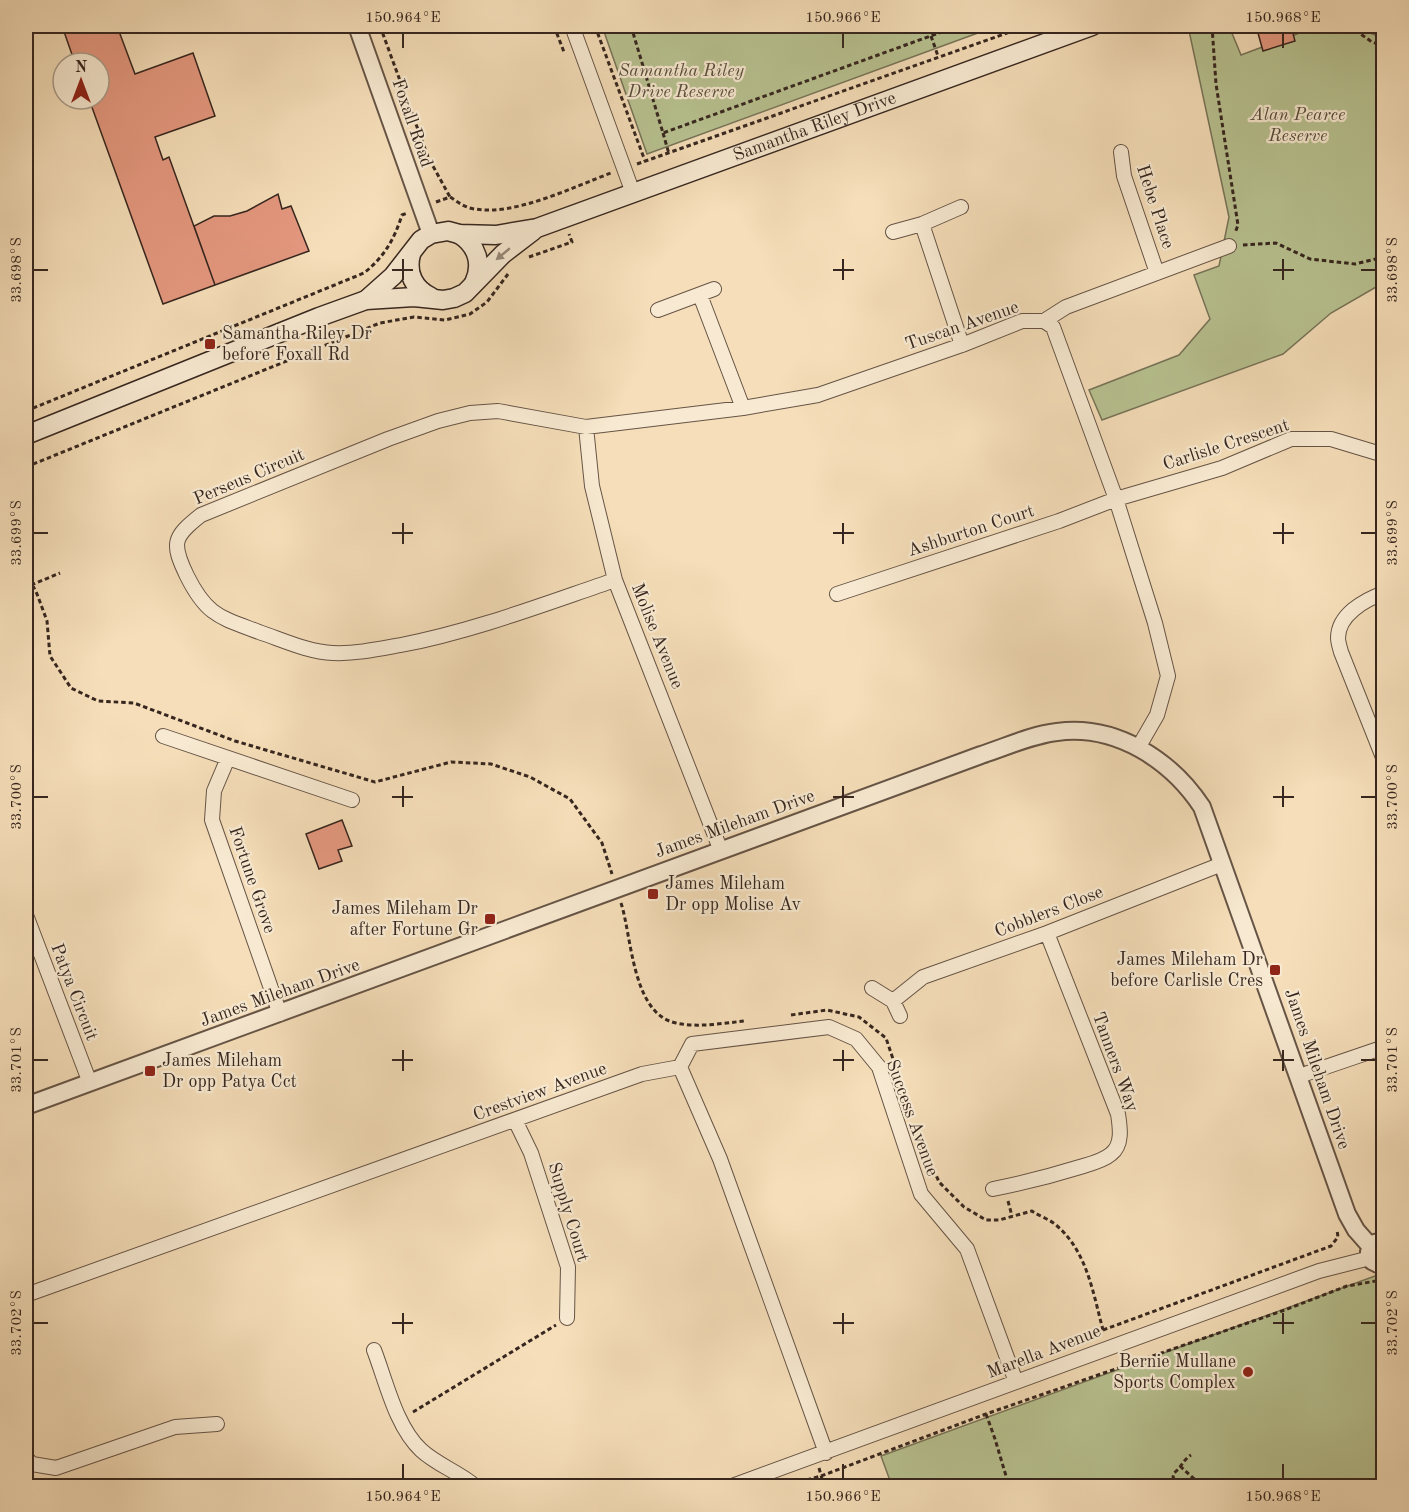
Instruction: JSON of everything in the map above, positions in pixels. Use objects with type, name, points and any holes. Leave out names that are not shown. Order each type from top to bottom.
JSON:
[{"type":"main road","name":"Samantha Riley Drive","points":[[26,435],[366,300],[382,288],[421,240],[430,234],[448,231],[459,234],[515,233],[537,228],[1092,26]]},
{"type":"main road","name":"Samantha Riley Drive","points":[[366,300],[454,298],[465,293],[503,254],[537,228]]},
{"type":"main road","points":[[459,234],[472,246],[477,256],[478,268],[473,284]]},
{"type":"main road","points":[[411,254],[409,266],[411,277],[421,292],[431,297]]},
{"type":"street","name":"Foxall Road","points":[[357,26],[400,152],[423,208],[430,234]]},
{"type":"street","points":[[572,26],[633,193]]},
{"type":"street","name":"Hebe Place","points":[[1121,153],[1124,176],[1157,273]]},
{"type":"street","points":[[893,232],[922,224],[961,207]]},
{"type":"street","points":[[922,224],[962,345]]},
{"type":"street","name":"Hebe Place","points":[[1044,321],[1066,307],[1229,246]]},
{"type":"street","points":[[658,310],[714,290]]},
{"type":"street","points":[[699,295],[743,408]]},
{"type":"street","name":"Tuscan Avenue","points":[[586,428],[743,408],[818,395],[962,345],[1022,321],[1044,321],[1053,327],[1116,499],[1149,602],[1168,676],[1157,715],[1138,748]]},
{"type":"street","name":"Perseus Circuit","points":[[586,428],[498,411],[470,413],[438,421],[388,438],[201,515],[181,531],[176,543],[181,563],[193,587],[202,602],[219,617],[311,650],[334,653],[371,651],[445,637],[615,580]]},
{"type":"street","name":"Molise Avenue","points":[[586,428],[592,486],[615,580],[721,851]]},
{"type":"street","name":"Carlisle Crescent","points":[[1116,499],[1222,468],[1291,439],[1331,439],[1383,455]]},
{"type":"street","name":"Ashburton Court","points":[[837,594],[1059,521],[1116,499]]},
{"type":"street","points":[[1383,592],[1344,617],[1338,638],[1341,652],[1383,760]]},
{"type":"street","name":"James Mileham Drive","points":[[26,1106],[981,755],[1043,734],[1058,731],[1086,731],[1120,740],[1138,748],[1164,764],[1194,795],[1208,822],[1347,1214],[1356,1230],[1377,1253]]},
{"type":"street","points":[[163,736],[352,800]]},
{"type":"street","name":"Fortune Grove","points":[[228,758],[214,791],[212,820],[280,1014]]},
{"type":"street","name":"Cobblers Close","points":[[893,1001],[923,977],[1047,933],[1222,864]]},
{"type":"street","name":"Patya Circuit","points":[[26,915],[90,1083]]},
{"type":"street","name":"Tanners Way","points":[[993,1189],[1039,1180],[1101,1160],[1112,1154],[1118,1144],[1121,1131],[1118,1114],[1047,933]]},
{"type":"street","points":[[872,988],[893,1001],[900,1016]]},
{"type":"street","name":"Success Avenue","points":[[680,1067],[692,1044],[829,1027],[856,1038],[879,1067],[921,1194],[967,1249],[1016,1382]]},
{"type":"street","points":[[1299,1076],[1383,1047]]},
{"type":"street","points":[[680,1067],[720,1159],[826,1453]]},
{"type":"street","name":"Crestview Avenue","points":[[26,1295],[642,1074],[680,1067]]},
{"type":"street","name":"Supply Court","points":[[515,1120],[531,1153],[568,1267],[567,1318]]},
{"type":"street","name":"Marella Avenue","points":[[732,1486],[1319,1271],[1377,1253]]},
{"type":"street","points":[[374,1350],[408,1436],[422,1452],[475,1486]]},
{"type":"street","points":[[26,1458],[32,1464],[56,1468],[175,1427],[217,1424]]},
{"type":"path","points":[[380,26],[428,157],[450,197],[473,209],[491,211],[519,207],[1027,26]]},
{"type":"path","points":[[595,26],[645,161]]},
{"type":"path","points":[[631,26],[669,154]]},
{"type":"path","points":[[663,133],[958,26]]},
{"type":"path","points":[[1212,26],[1216,84],[1238,225],[1229,246],[1276,243],[1310,259],[1355,264],[1383,257]]},
{"type":"path","points":[[1349,26],[1372,42],[1383,46]]},
{"type":"path","points":[[931,36],[939,57]]},
{"type":"path","points":[[26,411],[364,273],[380,260],[388,249],[397,233],[402,215],[450,197]]},
{"type":"path","points":[[522,261],[572,242],[564,218]]},
{"type":"path","points":[[26,467],[380,323],[414,317],[445,320],[470,314],[487,302],[510,271]]},
{"type":"path","points":[[26,572],[47,621],[50,656],[71,688],[98,701],[134,704],[235,741],[375,783],[451,762],[491,764],[530,777],[570,799],[602,843],[627,922],[638,984],[653,1010],[674,1023],[704,1025],[754,1020]]},
{"type":"path","points":[[31,585],[60,573]]},
{"type":"path","points":[[785,1016],[827,1010],[859,1017],[886,1038],[893,1059]]},
{"type":"path","points":[[914,1123],[939,1182],[964,1207],[986,1220],[999,1220],[1032,1211],[1056,1224],[1071,1241],[1086,1266],[1109,1347],[1122,1365]]},
{"type":"path","points":[[1103,1330],[1331,1245],[1338,1237],[1336,1224]]},
{"type":"path","points":[[785,1486],[821,1476],[986,1414],[1282,1311],[1347,1286],[1373,1281],[1383,1282]]},
{"type":"path","points":[[400,1419],[567,1318]]},
{"type":"path","points":[[1383,1324],[1379,1341],[1383,1357]]},
{"type":"path","points":[[986,1414],[1009,1486]]},
{"type":"path","points":[[1178,1486],[1173,1477],[1174,1473],[1183,1460],[1191,1455]]},
{"type":"path","points":[[1180,1467],[1202,1486]]},
{"type":"path","points":[[821,1476],[824,1486]]},
{"type":"green space","name":"Samantha Riley Drive Reserve","points":[[602,26],[997,26],[647,154]]},
{"type":"green space","name":"Alan Pearce Reserve","points":[[1188,26],[1229,26],[1241,55],[1297,34],[1294,26],[1360,26],[1365,31],[1383,38],[1383,283],[1331,313],[1283,354],[1102,420],[1089,390],[1179,355],[1210,319],[1194,275],[1219,266],[1229,217]]},
{"type":"green space","name":"Bernie Mullane Sports Complex","points":[[1383,1273],[1383,1486],[892,1486],[881,1456]]},
{"type":"building","points":[[62,26],[117,26],[135,74],[193,53],[215,116],[155,137],[163,160],[169,157],[215,285],[163,304],[93,111],[111,111],[111,51],[71,51]]},
{"type":"building","points":[[1256,26],[1291,26],[1295,41],[1263,51]]},
{"type":"building","points":[[278,194],[282,209],[291,206],[309,251],[215,285],[194,226],[214,216],[230,216],[247,211]]},
{"type":"building","points":[[342,820],[352,846],[338,850],[342,861],[319,869],[306,834]]},
{"type":"place","name":"Samantha Riley Dr before Foxall Rd","points":[[210,344]]},
{"type":"place","name":"James Mileham Dr opp Molise Av","points":[[653,894]]},
{"type":"place","name":"James Mileham Dr after Fortune Gr","points":[[490,919]]},
{"type":"place","name":"James Mileham Dr before Carlisle Cres","points":[[1275,970]]},
{"type":"place","name":"James Mileham Dr opp Patya Cct","points":[[150,1071]]},
{"type":"place","name":"Bernie Mullane Sports Complex","points":[[1248,1372]]}]
